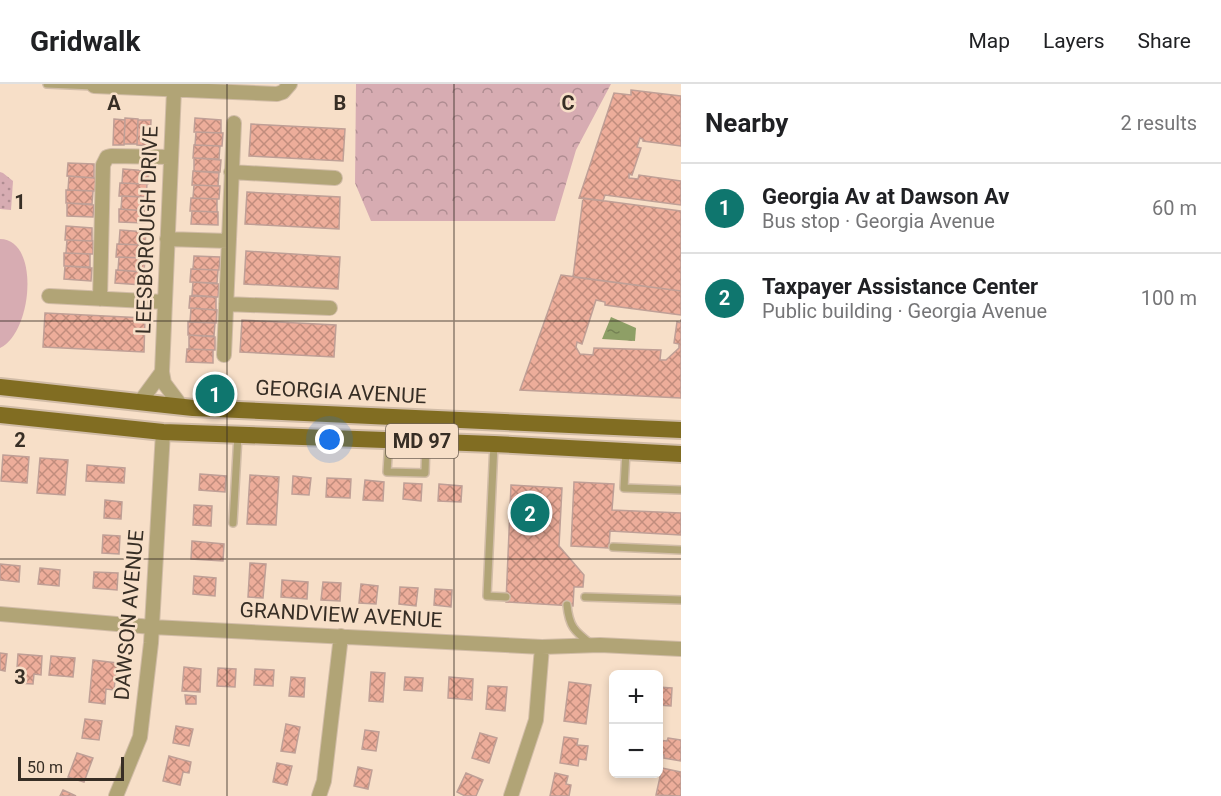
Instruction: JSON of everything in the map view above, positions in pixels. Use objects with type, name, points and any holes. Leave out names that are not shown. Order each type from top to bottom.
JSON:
[{"type":"main road","name":"GEORGIA AVENUE","points":[[0,387],[202,408],[681,430]]},
{"type":"main road","points":[[140,402],[163,432],[202,408]]},
{"type":"main road","name":"MD 97","points":[[0,415],[163,432],[426,441],[681,454]]},
{"type":"street","points":[[94,85],[277,94],[290,84]]},
{"type":"street","name":"LEESBOROUGH DRIVE","points":[[162,372],[174,90]]},
{"type":"street","points":[[224,355],[234,123]]},
{"type":"street","points":[[100,299],[103,165],[107,157],[111,156],[170,157]]},
{"type":"street","points":[[231,172],[334,178]]},
{"type":"street","points":[[166,239],[228,241]]},
{"type":"street","points":[[49,296],[165,302]]},
{"type":"street","points":[[226,304],[330,308]]},
{"type":"street","points":[[140,402],[162,372]]},
{"type":"street","points":[[162,372],[165,383],[182,406]]},
{"type":"street","name":"DAWSON AVENUE","points":[[116,796],[140,737],[152,627],[163,432]]},
{"type":"street","name":"GRANDVIEW AVENUE","points":[[0,614],[152,627],[542,647],[681,649]]},
{"type":"street","points":[[319,796],[324,781],[340,636]]},
{"type":"street","points":[[511,796],[536,720],[542,647]]},
{"type":"lane","points":[[47,84],[94,85]]},
{"type":"lane","points":[[233,522],[238,435]]},
{"type":"lane","points":[[389,440],[387,472],[425,473],[426,441]]},
{"type":"lane","points":[[494,444],[486,596],[506,597]]},
{"type":"lane","points":[[626,450],[624,488],[681,490]]},
{"type":"lane","points":[[613,547],[681,550]]},
{"type":"lane","points":[[585,597],[681,600]]},
{"type":"lane","points":[[567,605],[569,622],[577,633],[593,646]]},
{"type":"green space","points":[[356,84],[611,84],[576,150],[555,221],[371,221],[355,183]]},
{"type":"green space","points":[[0,172],[13,181],[11,210],[0,209]]},
{"type":"green space","points":[[0,239],[13,243],[22,254],[27,288],[20,324],[11,339],[0,348]]},
{"type":"water","points":[[611,317],[636,328],[635,341],[602,339]]},
{"type":"building","points":[[631,90],[681,96],[681,146],[643,141],[640,138],[637,147],[641,148],[629,178],[638,179],[639,175],[681,181],[681,205],[605,195],[603,201],[579,198],[614,93],[631,95]]},
{"type":"building","points":[[125,118],[138,119],[137,144],[124,144]]},
{"type":"building","points":[[195,118],[221,120],[221,133],[194,132]]},
{"type":"building","points":[[114,119],[125,120],[124,145],[113,145]]},
{"type":"building","points":[[138,120],[151,120],[150,146],[137,145]]},
{"type":"building","points":[[251,124],[345,129],[343,161],[249,156]]},
{"type":"building","points":[[196,132],[223,133],[222,146],[195,145]]},
{"type":"building","points":[[194,145],[220,146],[219,159],[193,158]]},
{"type":"building","points":[[194,158],[221,160],[220,172],[194,171]]},
{"type":"building","points":[[68,163],[94,164],[94,178],[67,176]]},
{"type":"building","points":[[123,169],[149,171],[148,184],[122,183]]},
{"type":"building","points":[[193,171],[219,173],[218,186],[192,185]]},
{"type":"building","points":[[69,176],[96,178],[95,191],[68,190]]},
{"type":"building","points":[[120,183],[147,184],[146,197],[119,196]]},
{"type":"building","points":[[194,185],[220,186],[219,199],[193,198]]},
{"type":"building","points":[[66,190],[93,191],[92,204],[66,203]]},
{"type":"building","points":[[247,192],[340,197],[339,229],[245,224]]},
{"type":"building","points":[[122,196],[148,197],[147,211],[121,209]]},
{"type":"building","points":[[191,198],[217,199],[217,212],[190,211]]},
{"type":"building","points":[[583,198],[681,211],[681,291],[573,277]]},
{"type":"building","points":[[67,203],[94,205],[93,217],[67,216]]},
{"type":"building","points":[[119,209],[146,211],[145,223],[119,222]]},
{"type":"building","points":[[192,211],[218,212],[218,225],[191,224]]},
{"type":"building","points":[[66,226],[92,228],[92,241],[65,240]]},
{"type":"building","points":[[120,230],[146,232],[145,245],[119,244]]},
{"type":"building","points":[[67,240],[93,241],[93,254],[66,253]]},
{"type":"building","points":[[117,244],[144,245],[143,258],[116,257]]},
{"type":"building","points":[[246,251],[340,257],[338,289],[244,284]]},
{"type":"building","points":[[64,253],[90,254],[90,267],[64,266]]},
{"type":"building","points":[[194,256],[220,257],[219,270],[193,269]]},
{"type":"building","points":[[119,257],[145,258],[144,272],[118,270]]},
{"type":"building","points":[[65,266],[92,268],[91,281],[64,279]]},
{"type":"building","points":[[191,269],[218,270],[217,283],[190,282]]},
{"type":"building","points":[[116,270],[143,272],[142,285],[115,283]]},
{"type":"building","points":[[561,275],[681,291],[681,315],[605,305],[605,302],[596,300],[582,344],[577,342],[576,347],[580,354],[593,355],[594,348],[661,350],[660,360],[666,360],[679,348],[679,344],[674,343],[677,322],[681,323],[681,398],[520,390]]},
{"type":"building","points":[[193,282],[219,284],[218,297],[192,295]]},
{"type":"building","points":[[190,296],[216,297],[216,310],[189,308]]},
{"type":"building","points":[[191,308],[217,310],[216,323],[190,322]]},
{"type":"building","points":[[45,313],[145,318],[144,352],[43,347]]},
{"type":"building","points":[[242,320],[336,325],[334,357],[240,352]]},
{"type":"building","points":[[188,322],[215,323],[214,336],[188,335]]},
{"type":"building","points":[[189,335],[215,337],[215,350],[189,349]]},
{"type":"building","points":[[187,349],[213,350],[213,363],[186,362]]},
{"type":"building","points":[[3,455],[29,457],[27,483],[1,481]]},
{"type":"building","points":[[40,458],[68,460],[65,495],[37,493]]},
{"type":"building","points":[[87,465],[125,468],[124,483],[86,481]]},
{"type":"building","points":[[200,474],[226,476],[225,492],[199,490]]},
{"type":"building","points":[[250,475],[279,477],[276,525],[247,524]]},
{"type":"building","points":[[293,476],[311,478],[309,495],[292,494]]},
{"type":"building","points":[[327,478],[351,479],[350,498],[326,497]]},
{"type":"building","points":[[365,480],[384,482],[383,501],[363,500]]},
{"type":"building","points":[[574,482],[614,484],[612,510],[681,513],[681,535],[610,531],[609,548],[571,546]]},
{"type":"building","points":[[404,483],[422,484],[421,501],[403,499]]},
{"type":"building","points":[[439,484],[462,486],[461,502],[438,501]]},
{"type":"building","points":[[511,485],[562,488],[559,546],[584,575],[583,587],[574,587],[573,606],[506,602]]},
{"type":"building","points":[[105,500],[122,502],[121,519],[104,518]]},
{"type":"building","points":[[194,505],[212,506],[211,526],[193,525]]},
{"type":"building","points":[[103,535],[120,536],[119,554],[102,553]]},
{"type":"building","points":[[192,541],[224,544],[223,561],[191,559]]},
{"type":"building","points":[[250,563],[266,564],[263,598],[248,597]]},
{"type":"building","points":[[0,564],[20,566],[19,582],[0,580]]},
{"type":"building","points":[[40,568],[60,570],[59,586],[38,584]]},
{"type":"building","points":[[94,572],[118,573],[117,590],[93,588]]},
{"type":"building","points":[[194,576],[216,578],[215,596],[193,594]]},
{"type":"building","points":[[282,580],[308,582],[307,599],[281,597]]},
{"type":"building","points":[[323,582],[341,583],[340,601],[321,600]]},
{"type":"building","points":[[361,584],[378,586],[376,604],[359,603]]},
{"type":"building","points":[[400,587],[418,588],[416,606],[399,604]]},
{"type":"building","points":[[435,589],[452,590],[451,607],[434,605]]},
{"type":"building","points":[[0,653],[7,654],[5,671],[0,670]]},
{"type":"building","points":[[18,654],[42,656],[41,675],[34,674],[33,684],[16,683]]},
{"type":"building","points":[[51,656],[75,658],[73,677],[49,675]]},
{"type":"building","points":[[93,660],[117,663],[114,690],[106,689],[105,704],[89,702]]},
{"type":"building","points":[[184,667],[201,669],[200,692],[182,691]]},
{"type":"building","points":[[218,668],[236,669],[235,687],[217,686]]},
{"type":"building","points":[[255,669],[274,670],[273,686],[254,685]]},
{"type":"building","points":[[371,672],[385,673],[383,702],[369,701]]},
{"type":"building","points":[[291,677],[305,678],[304,697],[289,696]]},
{"type":"building","points":[[405,677],[423,678],[422,691],[404,690]]},
{"type":"building","points":[[449,677],[473,679],[472,700],[448,698]]},
{"type":"building","points":[[569,682],[591,685],[586,724],[564,721]]},
{"type":"building","points":[[488,686],[507,687],[505,711],[486,709]]},
{"type":"building","points":[[663,687],[672,688],[671,706],[663,705]]},
{"type":"building","points":[[185,695],[196,696],[196,704],[186,704]]},
{"type":"building","points":[[85,719],[102,721],[99,740],[82,738]]},
{"type":"building","points":[[286,724],[300,727],[295,753],[281,751]]},
{"type":"building","points":[[176,726],[193,729],[189,746],[173,743]]},
{"type":"building","points":[[365,730],[379,732],[376,751],[362,749]]},
{"type":"building","points":[[480,733],[497,738],[489,763],[472,758]]},
{"type":"building","points":[[564,737],[578,739],[577,745],[588,746],[586,760],[579,759],[578,766],[560,763]]},
{"type":"building","points":[[668,738],[681,740],[681,761],[664,758],[663,741],[667,741]]},
{"type":"building","points":[[77,753],[93,758],[84,782],[68,777]]},
{"type":"building","points":[[169,756],[191,762],[189,773],[183,772],[180,785],[163,781]]},
{"type":"building","points":[[277,763],[292,766],[287,785],[273,782]]},
{"type":"building","points":[[358,767],[372,770],[368,789],[354,786]]},
{"type":"building","points":[[663,768],[681,772],[681,796],[656,795],[660,778],[663,778]]},
{"type":"building","points":[[466,773],[483,780],[476,796],[465,796],[457,792]]},
{"type":"building","points":[[555,773],[568,776],[566,784],[571,785],[569,796],[550,796]]},
{"type":"building","points":[[63,790],[76,796],[60,796]]},
{"type":"place","name":"Georgia Av at Dawson Av","points":[[215,394]]},
{"type":"place","name":"Taxpayer Assistance Center","points":[[530,513]]}]
